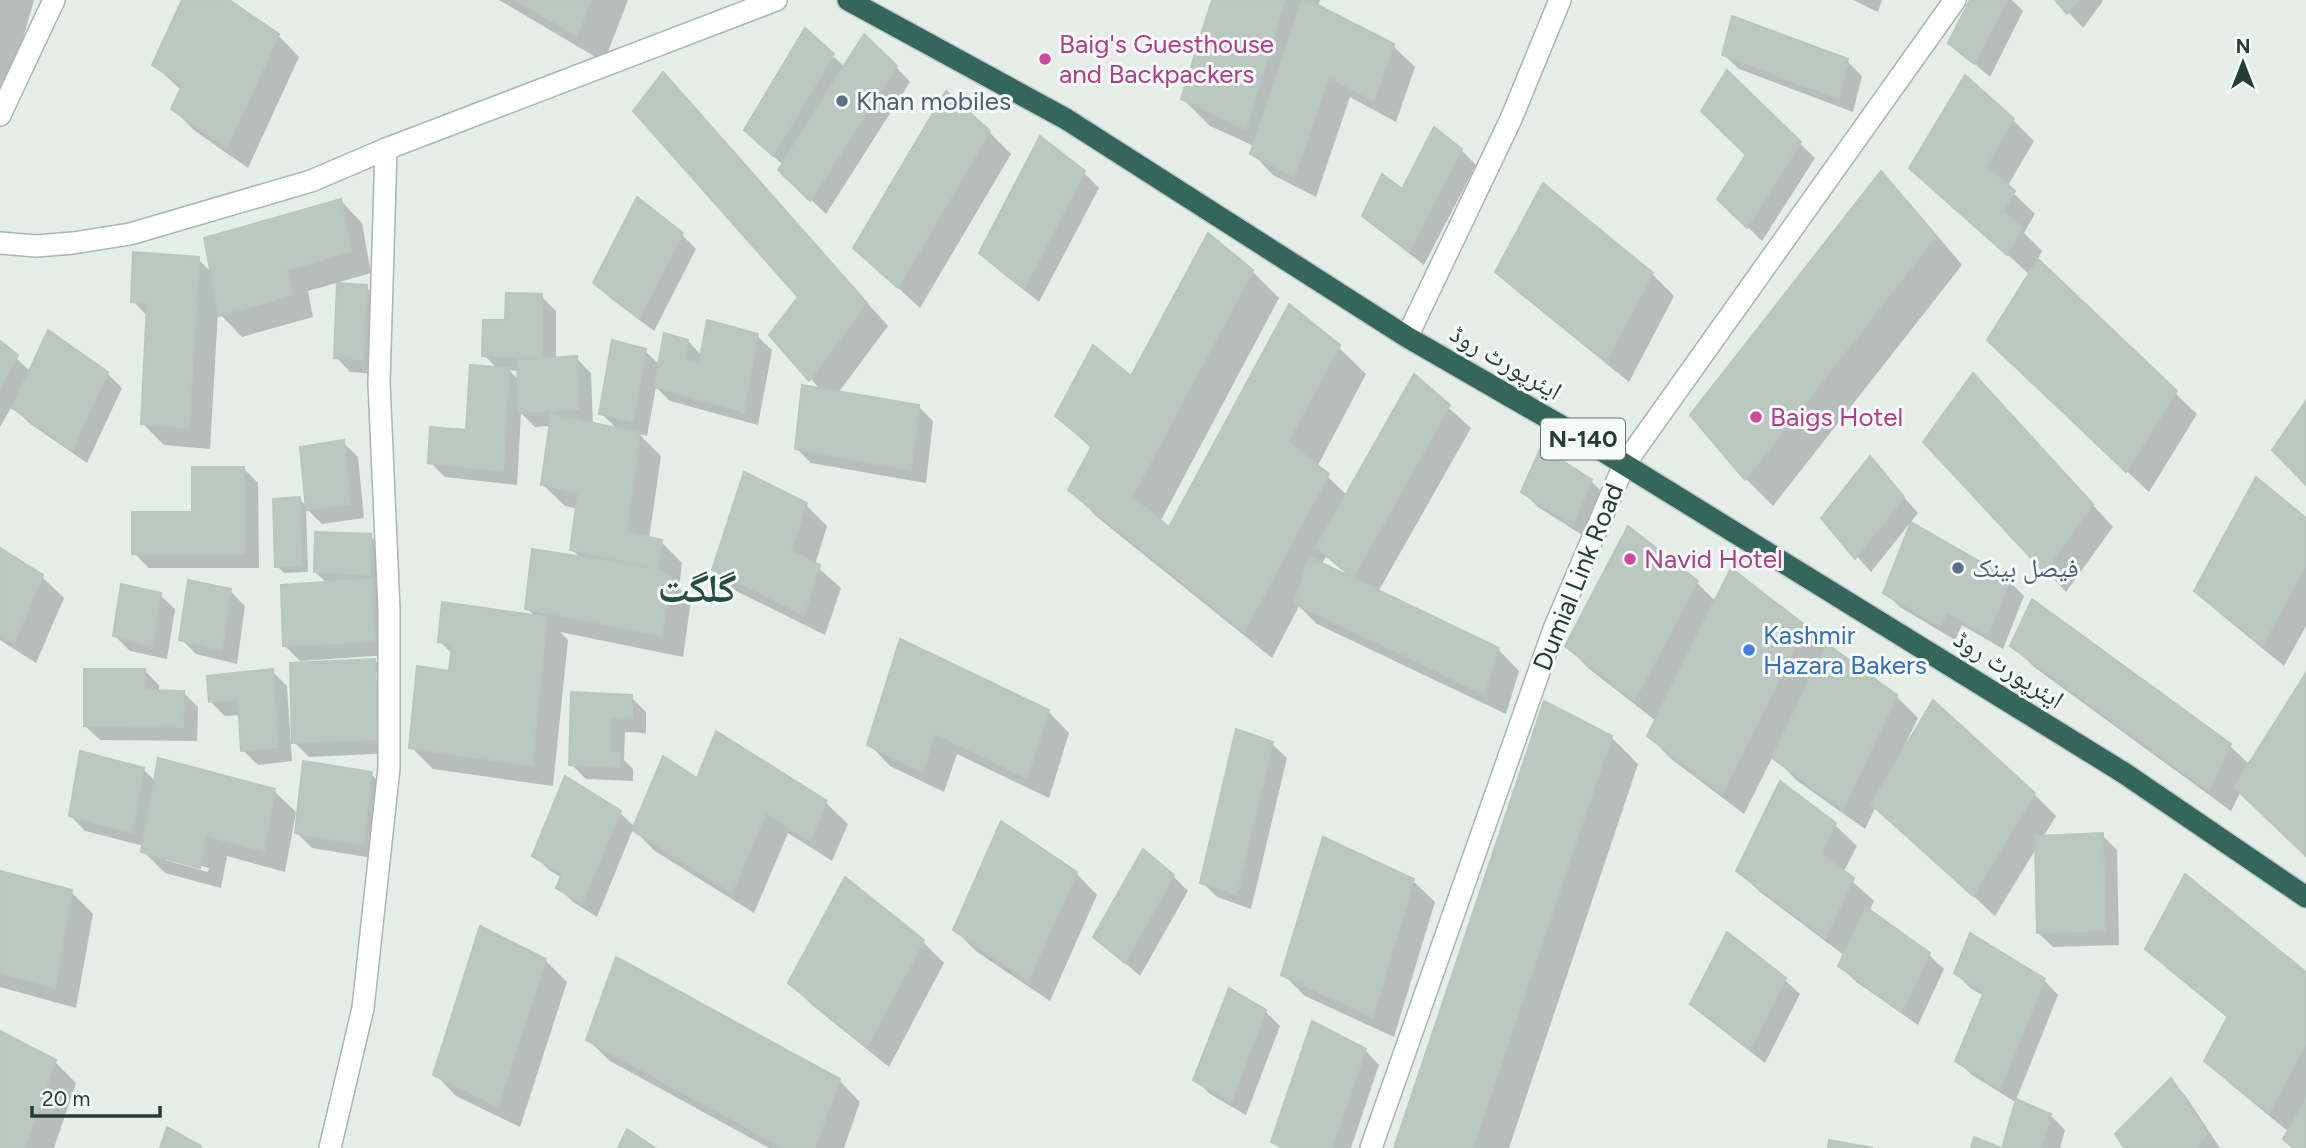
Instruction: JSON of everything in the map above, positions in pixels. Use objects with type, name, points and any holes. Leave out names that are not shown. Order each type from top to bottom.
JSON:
[{"type":"highway","name":"ایئرپورٹ روڈ","points":[[848,0],[1066,119],[1407,337],[1624,465],[2124,773],[2306,897]]},
{"type":"street","points":[[0,115],[54,0]]},
{"type":"street","points":[[0,243],[36,246],[130,234],[311,181],[386,149],[776,0]]},
{"type":"street","points":[[1407,337],[1511,118],[1560,0]]},
{"type":"street","name":"Dumial Link Road","points":[[1371,1148],[1554,629],[1624,465],[1955,0]]},
{"type":"street","points":[[330,1148],[363,1008],[389,768],[389,609],[379,383],[386,149]]},
{"type":"building","points":[[182,0],[229,0],[279,34],[227,148],[171,109],[182,85],[152,65]]},
{"type":"building","points":[[516,0],[591,0],[577,36]]},
{"type":"building","points":[[1212,0],[1285,0],[1246,129],[1181,99]]},
{"type":"building","points":[[1302,0],[1308,0],[1394,44],[1374,101],[1329,77],[1294,177],[1250,154]]},
{"type":"building","points":[[1970,0],[2007,0],[1974,64],[1948,43]]},
{"type":"building","points":[[2055,0],[2078,0],[2067,14]]},
{"type":"building","points":[[1732,16],[1848,59],[1839,99],[1722,55]]},
{"type":"building","points":[[805,28],[834,54],[773,156],[744,130]]},
{"type":"building","points":[[864,34],[897,66],[810,201],[778,170]]},
{"type":"building","points":[[1727,70],[1801,142],[1747,228],[1717,199],[1746,155],[1701,111]]},
{"type":"building","points":[[663,72],[867,303],[809,381],[769,335],[798,297],[633,111]]},
{"type":"building","points":[[1965,75],[2014,119],[1986,166],[2015,191],[2003,211],[2022,228],[2007,255],[1909,168]]},
{"type":"building","points":[[946,91],[990,131],[898,288],[853,248]]},
{"type":"building","points":[[1434,127],[1462,149],[1409,252],[1362,216],[1382,174],[1402,189]]},
{"type":"building","points":[[1040,136],[1085,171],[1024,289],[979,253]]},
{"type":"building","points":[[1881,171],[1936,236],[1745,480],[1690,415]]},
{"type":"building","points":[[1543,183],[1653,273],[1606,362],[1495,272]]},
{"type":"building","points":[[637,197],[683,233],[639,318],[593,283]]},
{"type":"building","points":[[341,199],[351,251],[287,270],[292,295],[219,316],[204,238]]},
{"type":"building","points":[[1208,233],[1253,270],[1132,497],[1169,527],[1289,304],[1340,345],[1288,442],[1329,474],[1244,632],[1068,490],[1092,446],[1055,416],[1093,345],[1131,376]]},
{"type":"building","points":[[133,252],[199,257],[189,428],[141,424],[147,303],[131,302]]},
{"type":"building","points":[[2038,259],[2177,391],[2126,472],[1987,340]]},
{"type":"building","points":[[337,283],[367,285],[363,360],[334,358]]},
{"type":"building","points":[[506,293],[542,294],[542,358],[482,356],[483,320],[505,320]]},
{"type":"building","points":[[707,320],[758,334],[744,412],[654,387],[664,333],[688,340],[685,359],[699,363]]},
{"type":"building","points":[[48,330],[108,372],[72,450],[12,408]]},
{"type":"building","points":[[612,340],[646,349],[633,422],[599,414]]},
{"type":"building","points":[[0,341],[18,355],[0,387]]},
{"type":"building","points":[[577,356],[579,409],[518,412],[517,360]]},
{"type":"building","points":[[470,365],[509,368],[503,471],[428,463],[430,427],[466,430]]},
{"type":"building","points":[[1973,373],[2093,504],[2044,572],[1923,442]]},
{"type":"building","points":[[1414,374],[1450,405],[1353,578],[1316,547]]},
{"type":"building","points":[[802,385],[919,405],[911,470],[795,449]]},
{"type":"building","points":[[2306,401],[2306,485],[2272,450]]},
{"type":"building","points":[[551,414],[640,433],[626,532],[662,540],[658,569],[570,550],[578,493],[541,485]]},
{"type":"building","points":[[344,440],[350,504],[306,510],[300,447]]},
{"type":"building","points":[[1541,447],[1592,480],[1572,525],[1521,492]]},
{"type":"building","points":[[1870,456],[1904,497],[1855,559],[1821,518]]},
{"type":"building","points":[[192,467],[244,467],[244,554],[132,554],[132,512],[192,512]]},
{"type":"building","points":[[744,472],[807,503],[791,551],[820,565],[804,615],[712,570]]},
{"type":"building","points":[[2256,477],[2306,518],[2306,565],[2262,646],[2194,591]]},
{"type":"building","points":[[300,497],[302,565],[275,567],[273,499]]},
{"type":"building","points":[[1911,522],[2010,579],[1988,636],[1947,612],[1940,627],[1883,593]]},
{"type":"building","points":[[1628,526],[1698,581],[1634,701],[1565,646]]},
{"type":"building","points":[[315,532],[371,534],[370,575],[314,572]]},
{"type":"building","points":[[0,548],[43,575],[14,643],[0,634]]},
{"type":"building","points":[[532,549],[658,569],[670,577],[662,636],[525,609]]},
{"type":"building","points":[[1309,557],[1499,648],[1484,694],[1294,603]]},
{"type":"building","points":[[1731,568],[1806,626],[1722,794],[1647,736]]},
{"type":"building","points":[[372,579],[374,641],[283,646],[281,585]]},
{"type":"building","points":[[188,580],[231,589],[222,650],[179,640]]},
{"type":"building","points":[[121,584],[161,593],[152,646],[113,636]]},
{"type":"building","points":[[2032,599],[2231,744],[2209,791],[2010,646]]},
{"type":"building","points":[[442,602],[547,617],[532,766],[409,748],[417,666],[449,671],[452,644],[438,642]]},
{"type":"building","points":[[900,639],[1049,710],[1027,778],[935,734],[923,772],[867,745]]},
{"type":"building","points":[[1827,644],[1897,695],[1843,809],[1772,758]]},
{"type":"building","points":[[375,659],[378,739],[292,743],[290,663]]},
{"type":"building","points":[[84,669],[145,669],[145,690],[184,691],[183,727],[84,726]]},
{"type":"building","points":[[273,669],[278,747],[241,751],[238,699],[209,702],[207,676]]},
{"type":"building","points":[[2306,673],[2306,856],[2234,787]]},
{"type":"building","points":[[571,692],[632,695],[632,719],[611,718],[610,752],[619,753],[619,767],[569,765]]},
{"type":"building","points":[[1933,700],[2035,793],[1973,896],[1871,804]]},
{"type":"building","points":[[1544,701],[1612,736],[1473,1148],[1394,1148]]},
{"type":"building","points":[[1236,729],[1273,742],[1237,895],[1200,883]]},
{"type":"building","points":[[716,731],[827,801],[810,841],[766,813],[732,893],[632,830],[663,756],[697,778]]},
{"type":"building","points":[[80,751],[144,768],[132,833],[69,816]]},
{"type":"building","points":[[158,758],[275,789],[264,851],[206,836],[200,868],[141,852]]},
{"type":"building","points":[[303,761],[372,772],[363,845],[295,833]]},
{"type":"building","points":[[565,776],[621,811],[582,903],[556,888],[562,874],[532,856]]},
{"type":"building","points":[[1780,781],[1836,823],[1821,854],[1854,878],[1825,938],[1736,871]]},
{"type":"building","points":[[1001,821],[1077,872],[1028,981],[953,930]]},
{"type":"building","points":[[2103,833],[2105,930],[2037,933],[2035,836]]},
{"type":"building","points":[[1323,837],[1414,879],[1373,1017],[1281,975]]},
{"type":"building","points":[[1143,849],[1174,875],[1125,963],[1093,937]]},
{"type":"building","points":[[0,871],[72,890],[55,988],[0,973]]},
{"type":"building","points":[[2185,874],[2306,972],[2306,1043],[2269,1113],[2204,1061],[2228,1016],[2145,949]]},
{"type":"building","points":[[845,877],[924,940],[867,1047],[788,983]]},
{"type":"building","points":[[1866,907],[1930,953],[1902,1012],[1838,966]]},
{"type":"building","points":[[480,926],[546,959],[498,1107],[433,1075]]},
{"type":"building","points":[[1727,932],[1786,978],[1750,1050],[1690,1004]]},
{"type":"building","points":[[1970,933],[2045,979],[2000,1089],[1955,1061],[1984,992],[1954,973]]},
{"type":"building","points":[[616,957],[840,1079],[815,1148],[784,1148],[586,1040]]},
{"type":"building","points":[[1229,988],[1266,1010],[1231,1102],[1193,1080]]},
{"type":"building","points":[[1312,1021],[1366,1049],[1332,1148],[1283,1148],[1271,1142]]},
{"type":"building","points":[[0,1031],[56,1060],[25,1148],[0,1148]]},
{"type":"building","points":[[2171,1078],[2208,1134],[2195,1148],[2124,1148],[2115,1134]]},
{"type":"building","points":[[2016,1099],[2051,1114],[2041,1148],[2002,1148]]},
{"type":"building","points":[[2306,1100],[2306,1148],[2293,1148],[2283,1139]]},
{"type":"building","points":[[167,1127],[201,1146],[200,1148],[160,1148]]},
{"type":"building","points":[[627,1129],[655,1148],[618,1148]]},
{"type":"building","points":[[1974,1137],[2001,1148],[1971,1148]]},
{"type":"building","points":[[1829,1140],[1873,1148],[1828,1148]]},
{"type":"place","name":"Baig's Guesthouse and Backpackers","points":[[1045,59]]},
{"type":"place","name":"Khan mobiles","points":[[842,101]]},
{"type":"place","name":"Baigs Hotel","points":[[1756,417]]},
{"type":"place","name":"Navid Hotel","points":[[1630,559]]},
{"type":"place","name":"فیصل بینک","points":[[1958,568]]},
{"type":"place","name":"Kashmir Hazara Bakers","points":[[1749,650]]},
{"type":"district","name":"گلگت","points":[[697,588]]}]
